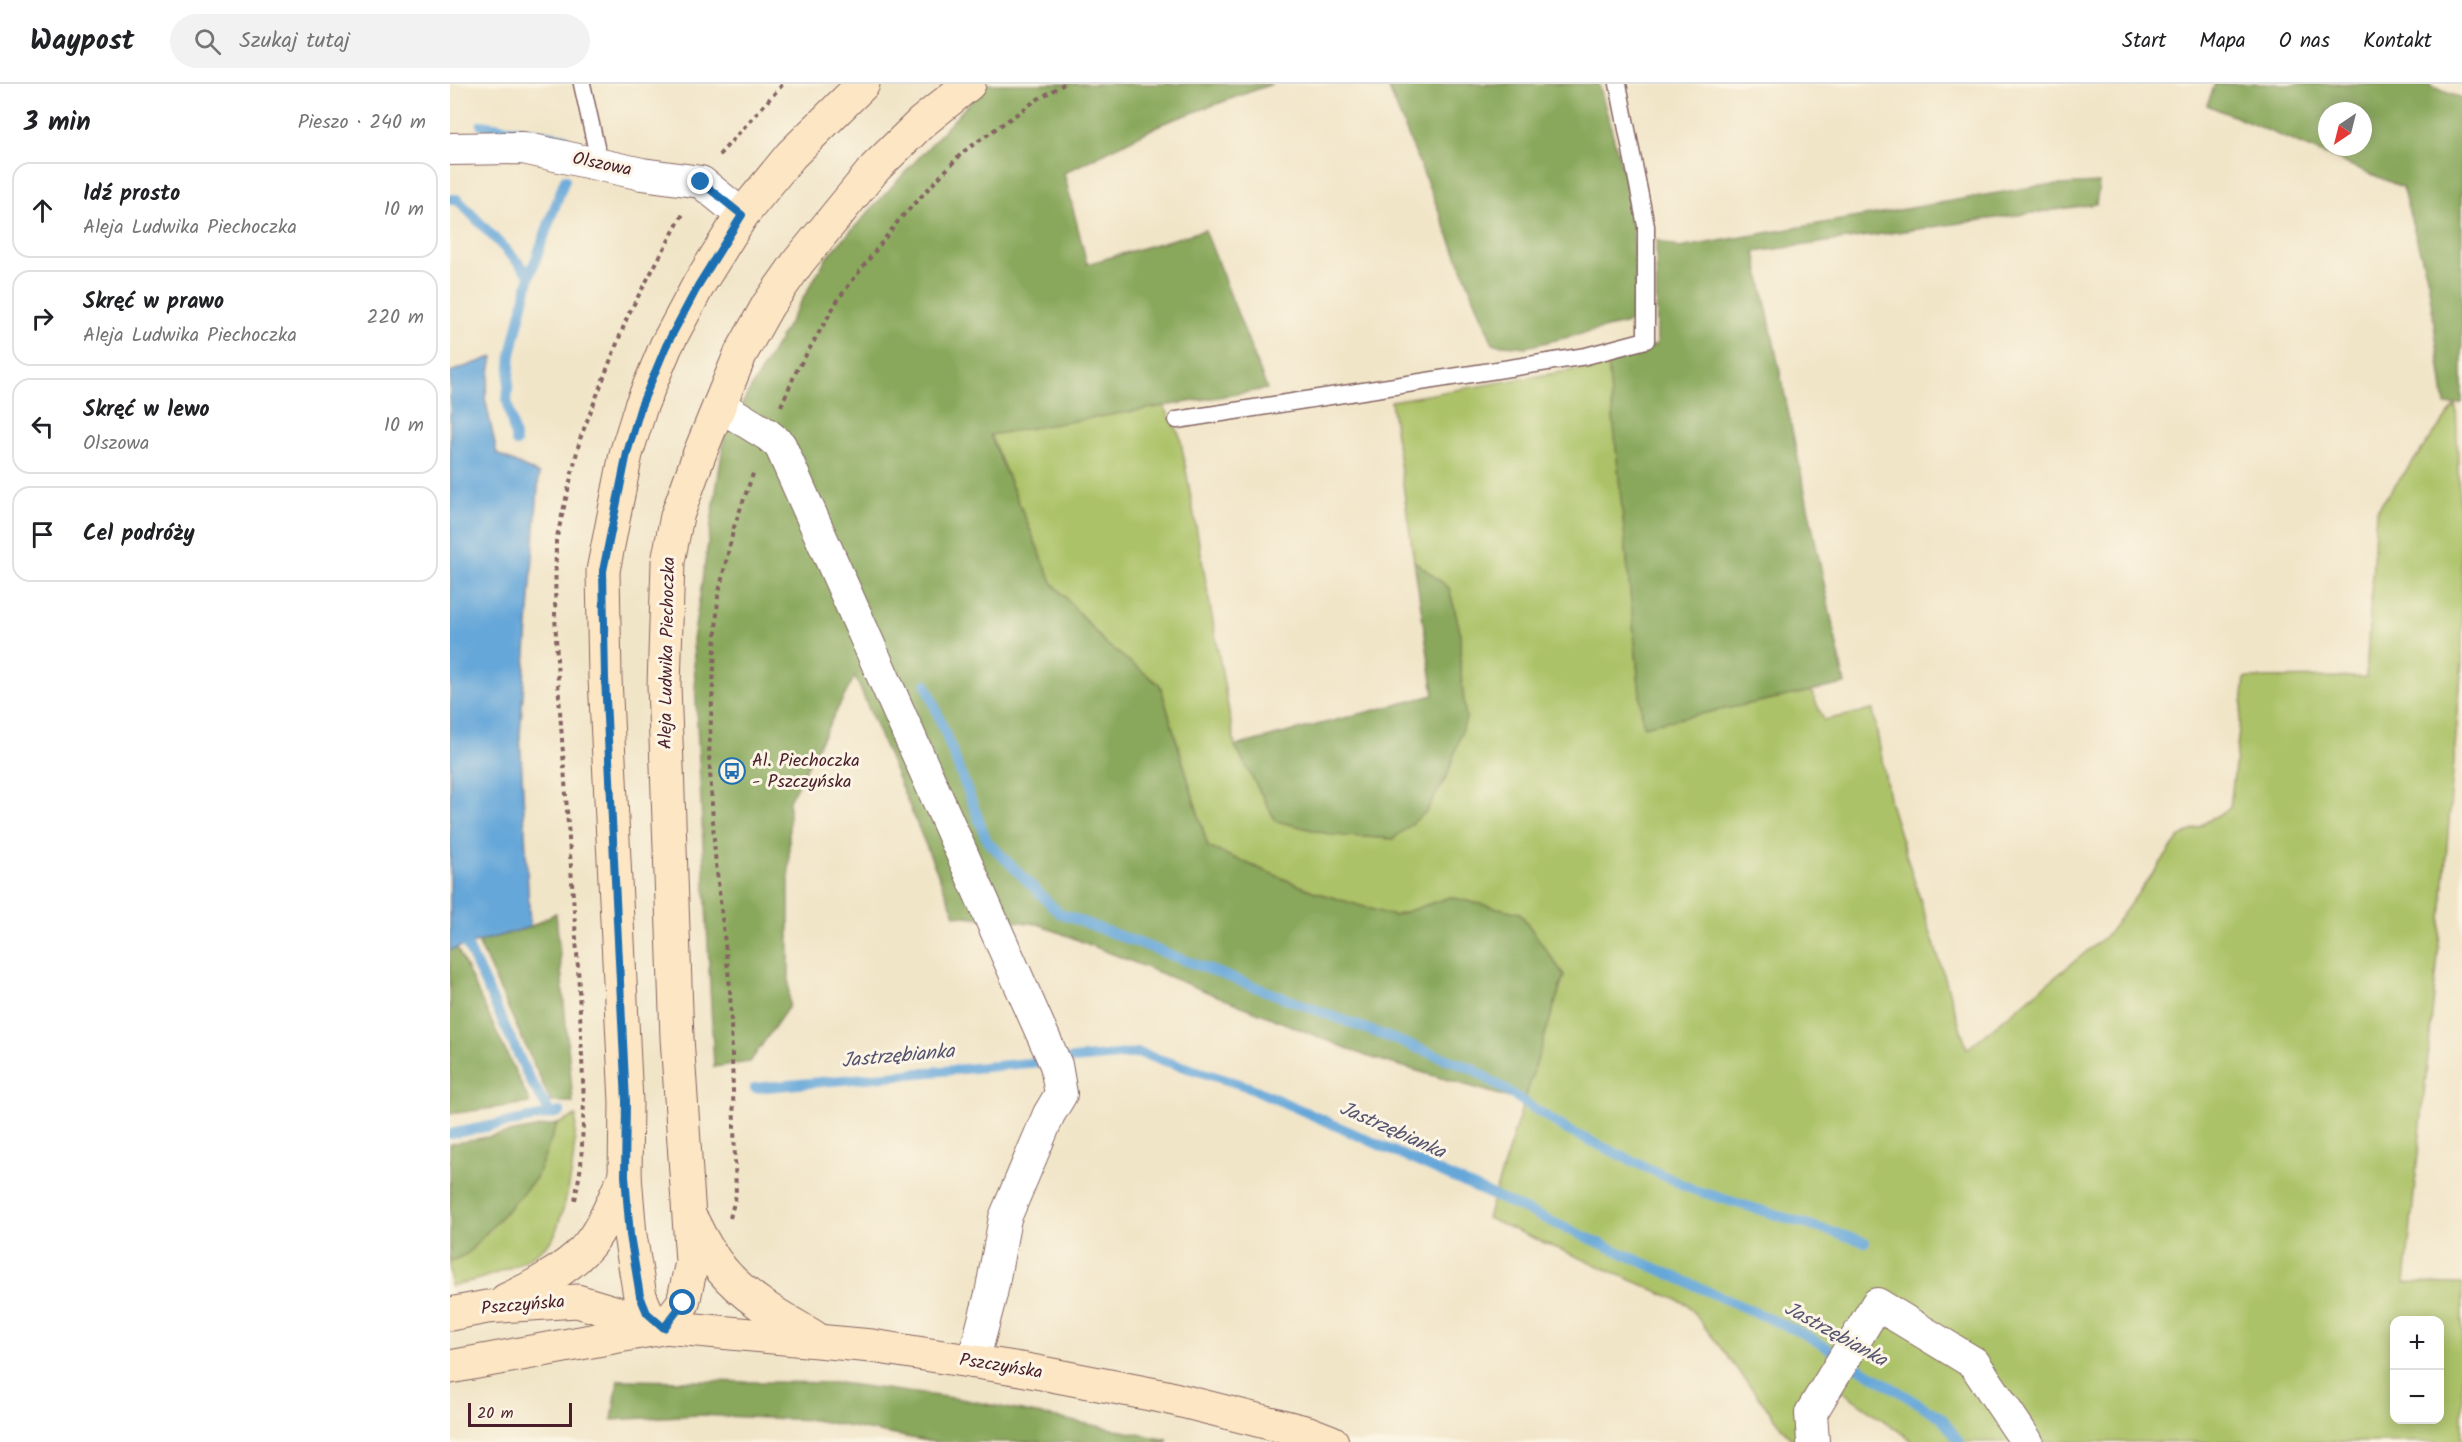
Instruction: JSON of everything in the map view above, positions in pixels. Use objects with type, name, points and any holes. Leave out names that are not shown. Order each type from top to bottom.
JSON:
[{"type":"main road","points":[[664,1328],[647,1313],[640,1296],[631,1243],[625,1176],[626,1102],[605,678],[603,571],[627,453],[641,406],[666,346],[682,315],[742,215],[791,155],[863,84]]},
{"type":"main road","name":"Aleja Ludwika Piechoczka","points":[[664,1328],[683,1303],[692,1262],[677,1038],[664,685],[668,562],[677,516],[740,355],[768,306],[806,251],[875,168],[921,123],[969,84]]},
{"type":"main road","points":[[488,1307],[533,1288],[585,1250],[625,1176]]},
{"type":"main road","name":"Aleja Ludwika Piechoczka","points":[[688,1212],[706,1249],[724,1272],[761,1305],[822,1343]]},
{"type":"main road","name":"Pszczyńska","points":[[450,1314],[488,1307],[577,1301],[664,1328],[872,1346],[1166,1397],[1309,1433],[1332,1442]]},
{"type":"main road","name":"Pszczyńska","points":[[450,1367],[664,1328]]},
{"type":"street","name":"Olszowa","points":[[450,149],[523,148],[642,174],[701,182],[742,215]]},
{"type":"street","points":[[719,405],[780,445],[1058,1075],[1061,1094],[1049,1114],[1005,1218],[991,1294],[973,1362]]},
{"type":"street","points":[[1813,1442],[1811,1413],[1877,1304],[1974,1363],[2026,1442]]},
{"type":"lane","points":[[582,84],[600,165]]},
{"type":"lane","points":[[1177,420],[1586,356],[1646,340],[1646,226],[1618,84]]},
{"type":"green space","points":[[989,84],[1272,84],[1164,123],[1064,173],[1087,264],[1205,230],[1267,389],[990,435],[1052,582],[1105,643],[1160,685],[1208,847],[1315,892],[1394,916],[1450,897],[1520,913],[1564,975],[1524,1102],[1366,1056],[1038,924],[955,915],[855,676],[789,801],[789,1006],[750,1062],[714,1067],[693,640],[725,433],[827,257]]},
{"type":"green space","points":[[1387,84],[1599,84],[1632,205],[1637,321],[1526,347],[1493,344]]},
{"type":"green space","points":[[2215,84],[2427,84],[2462,99],[2462,403],[2445,405],[2428,280],[2402,187],[2328,156],[2372,156],[2372,102],[2318,102],[2318,152],[2207,105]]},
{"type":"green space","points":[[2099,183],[2096,204],[1755,252],[1845,684],[1643,726],[1608,364],[1657,344],[1656,240],[1679,248],[2038,186]]},
{"type":"green space","points":[[1608,364],[1643,725],[1811,691],[1824,720],[1873,710],[1890,803],[1967,1049],[2108,934],[2179,838],[2230,808],[2245,678],[2366,677],[2376,511],[2456,404],[2462,662],[2438,956],[2405,1283],[2462,1284],[2462,1442],[1914,1442],[1829,1382],[1803,1442],[1793,1442],[1687,1304],[1487,1218],[1564,975],[1450,897],[1394,916],[1315,892],[1208,847],[1160,685],[1105,643],[1052,582],[990,434],[1164,406],[1180,436],[1235,746],[1276,821],[1393,839],[1426,811],[1448,774],[1460,665],[1460,631],[1449,588],[1414,561],[1391,401]]},
{"type":"green space","points":[[1414,561],[1449,588],[1460,631],[1460,665],[1466,719],[1448,774],[1426,812],[1393,839],[1333,835],[1276,821],[1235,746],[1434,695]]},
{"type":"green space","points":[[556,913],[573,1102],[551,1102],[478,942],[530,927]]},
{"type":"green space","points":[[457,948],[530,1103],[450,1114],[450,950]]},
{"type":"green space","points":[[576,1116],[570,1179],[565,1204],[553,1238],[533,1256],[506,1270],[450,1286],[450,1262],[468,1253],[536,1178],[557,1124]]},
{"type":"green space","points":[[557,1124],[536,1178],[468,1253],[450,1262],[450,1144]]},
{"type":"green space","points":[[618,1380],[839,1383],[961,1399],[1168,1440],[1167,1442],[933,1442],[814,1420],[698,1415],[612,1420]]},
{"type":"water","points":[[493,357],[485,398],[497,454],[539,474],[520,735],[530,927],[450,950],[450,372]]},
{"type":"waterway","points":[[481,125],[565,138]]},
{"type":"waterway","points":[[516,442],[507,400],[511,354],[530,275],[565,179]]},
{"type":"waterway","points":[[450,199],[457,199],[530,275]]},
{"type":"waterway","points":[[926,684],[987,841],[1059,913],[1473,1069],[1569,1131],[1694,1190],[1865,1242]]},
{"type":"waterway","points":[[467,945],[530,1080],[551,1114]]},
{"type":"waterway","name":"Jastrzębianka","points":[[755,1088],[1139,1053],[1249,1087],[1806,1335],[1942,1418],[1959,1442]]},
{"type":"waterway","name":"Jastrzębianka","points":[[450,1134],[560,1112]]},
{"type":"place","name":"Al. Piechoczka - Pszczyńska","points":[[732,771]]},
{"type":"route","points":[[683,1303],[664,1328],[647,1313],[640,1296],[630,1235],[625,1176],[626,1102],[605,678],[603,571],[627,453],[641,406],[666,346],[699,284],[742,215],[701,182]]}]
